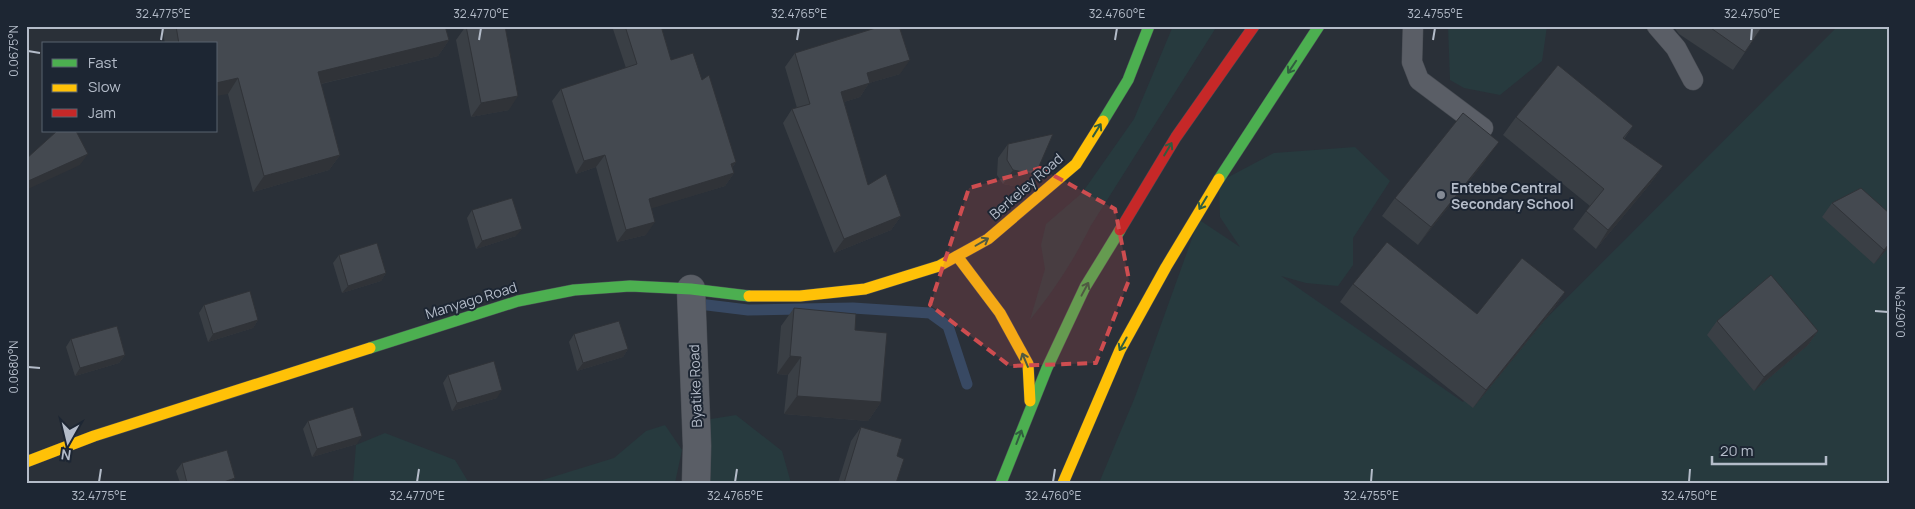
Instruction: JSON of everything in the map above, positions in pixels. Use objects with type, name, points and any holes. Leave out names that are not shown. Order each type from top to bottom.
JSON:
[{"type":"main road","name":"Berkeley Road","points":[[939,266],[988,239],[1076,164],[1128,80],[1149,26]]},
{"type":"main road","points":[[1001,483],[1030,408],[1085,287],[1176,137],[1254,26]]},
{"type":"main road","points":[[1063,483],[1120,351],[1185,233],[1221,174],[1319,26]]},
{"type":"main road","points":[[957,256],[1000,313],[1028,364],[1030,408]]},
{"type":"main road","name":"Manyago Road","points":[[26,462],[94,436],[518,300],[574,290],[630,286],[691,289],[746,296],[800,296],[866,289],[939,266]]},
{"type":"street","name":"Byatike Road","points":[[691,289],[697,446],[696,483]]},
{"type":"lane","points":[[1413,26],[1412,62],[1420,80],[1483,128]]},
{"type":"lane","points":[[1657,26],[1676,48],[1693,80]]},
{"type":"highlighted area","points":[[1040,168],[1115,209],[1129,280],[1096,363],[1010,366],[930,305],[969,188]]},
{"type":"green space","points":[[1173,26],[1217,26],[1090,227],[1063,275],[1030,320],[1045,269],[1041,245],[1046,224],[1082,193],[1134,119]]},
{"type":"green space","points":[[1448,26],[1547,26],[1542,61],[1500,95],[1464,88],[1450,80]]},
{"type":"green space","points":[[1838,26],[1889,26],[1889,483],[1099,483],[1135,397],[1200,216],[1201,221],[1240,247],[1220,217],[1219,182],[1274,153],[1355,147],[1390,181],[1353,238],[1353,265],[1338,286],[1306,283],[1281,276],[1463,402]]},
{"type":"green space","points":[[736,415],[782,451],[791,483],[695,483],[705,420]]},
{"type":"green space","points":[[665,425],[682,450],[675,483],[533,483],[614,458],[646,431]]},
{"type":"green space","points":[[385,433],[455,460],[469,483],[353,483],[356,445]]},
{"type":"building","points":[[176,26],[445,26],[449,40],[318,72],[340,155],[264,176],[238,78],[218,83],[218,42],[179,42]]},
{"type":"building","points":[[466,26],[505,26],[518,96],[481,103]]},
{"type":"building","points":[[625,26],[661,26],[671,60],[693,53],[702,80],[709,75],[736,162],[731,164],[734,173],[649,199],[655,222],[626,230],[605,155],[584,161],[561,89],[637,64]]},
{"type":"building","points":[[882,26],[899,26],[910,60],[867,73],[870,83],[841,92],[868,185],[886,174],[901,216],[844,239],[792,109],[810,104],[795,53]]},
{"type":"building","points":[[1708,26],[1761,26],[1762,27],[1745,52]]},
{"type":"building","points":[[1558,65],[1633,126],[1623,138],[1663,166],[1608,230],[1586,211],[1604,189],[1516,117]]},
{"type":"building","points":[[1463,113],[1499,142],[1431,227],[1395,198]]},
{"type":"building","points":[[56,132],[77,132],[88,154],[26,182],[26,159]]},
{"type":"building","points":[[1053,134],[1034,174],[1013,170],[1007,160],[1008,144]]},
{"type":"building","points":[[1861,188],[1889,213],[1889,244],[1884,250],[1832,203]]},
{"type":"building","points":[[512,198],[522,229],[482,241],[472,210]]},
{"type":"building","points":[[1387,242],[1477,314],[1522,258],[1565,292],[1486,390],[1353,284]]},
{"type":"building","points":[[377,243],[386,273],[348,286],[339,255]]},
{"type":"building","points":[[1771,275],[1818,331],[1764,377],[1717,321]]},
{"type":"building","points":[[250,291],[258,320],[213,334],[204,305]]},
{"type":"building","points":[[794,308],[856,314],[855,330],[887,333],[881,402],[797,396],[801,357],[790,356]]},
{"type":"building","points":[[619,321],[628,349],[583,363],[574,334]]},
{"type":"building","points":[[117,326],[125,355],[80,368],[71,339]]},
{"type":"building","points":[[494,361],[502,390],[457,403],[448,375]]},
{"type":"building","points":[[353,407],[362,436],[317,449],[308,421]]},
{"type":"building","points":[[861,427],[902,439],[897,456],[904,459],[896,483],[844,483]]},
{"type":"building","points":[[227,450],[235,478],[221,483],[187,483],[182,463]]},
{"type":"waterway","points":[[699,304],[748,310],[853,308],[930,313],[948,326],[967,384]]},
{"type":"traffic: fast","points":[[1103,121],[1128,80],[1149,26]]},
{"type":"traffic: fast","points":[[1219,179],[1319,26]]},
{"type":"traffic: fast","points":[[1001,483],[1047,368],[1085,287],[1120,230]]},
{"type":"traffic: fast","points":[[370,348],[518,301],[574,290],[630,286],[691,289],[749,296]]},
{"type":"traffic: slow","points":[[749,296],[800,296],[865,289],[939,266],[988,239],[1076,164],[1103,121]]},
{"type":"traffic: slow","points":[[1063,483],[1120,350],[1166,267],[1219,179]]},
{"type":"traffic: slow","points":[[957,256],[1000,313],[1028,364],[1030,401]]},
{"type":"traffic: slow","points":[[26,462],[94,436],[370,348]]},
{"type":"traffic: jam","points":[[1120,230],[1176,137],[1254,26]]},
{"type":"place","name":"Entebbe Central Secondary School","points":[[1441,195]]}]
